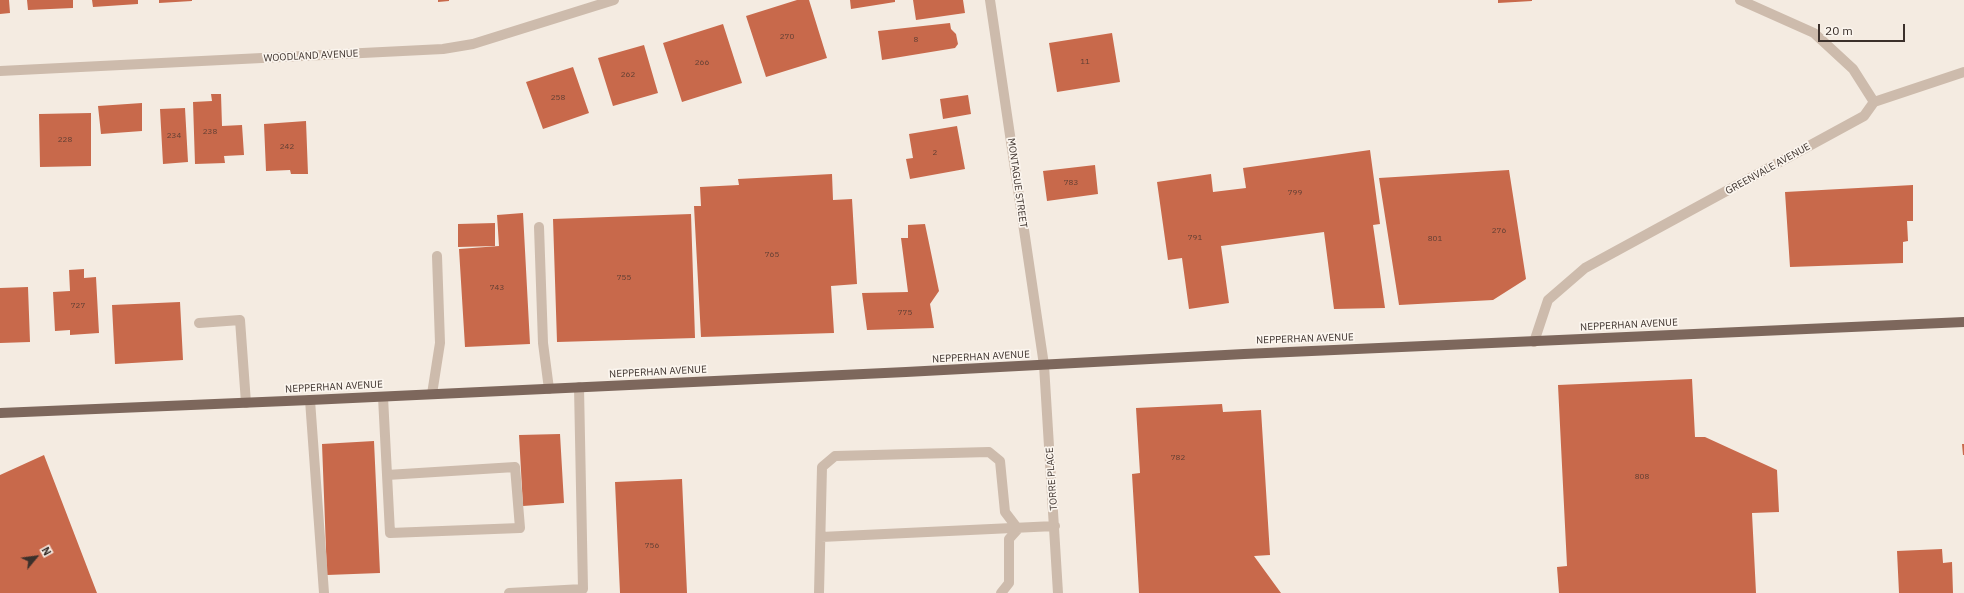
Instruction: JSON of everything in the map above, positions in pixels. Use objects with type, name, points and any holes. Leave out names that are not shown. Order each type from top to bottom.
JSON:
[{"type":"main road","name":"NEPPERHAN AVENUE","points":[[0,413],[579,388],[1251,354],[1964,322]]},
{"type":"street","name":"WOODLAND AVENUE","points":[[0,71],[443,49],[473,44],[614,0]]},
{"type":"street","name":"MONTAGUE STREET","points":[[990,0],[1044,365]]},
{"type":"street","points":[[1740,0],[1814,33],[1853,69],[1874,102],[1964,72]]},
{"type":"street","name":"GREENVALE AVENUE","points":[[1534,342],[1548,300],[1585,268],[1864,116],[1874,102]]},
{"type":"street","points":[[539,227],[543,343],[549,389]]},
{"type":"street","points":[[432,394],[440,343],[437,256]]},
{"type":"street","points":[[199,323],[240,320],[246,403]]},
{"type":"street","name":"TORRE PLACE","points":[[1044,365],[1058,593]]},
{"type":"street","points":[[509,593],[583,589],[579,388]]},
{"type":"street","points":[[383,397],[387,475],[390,533],[520,528],[515,467],[387,475]]},
{"type":"street","points":[[310,400],[324,593]]},
{"type":"street","points":[[819,593],[822,467],[835,456],[988,452],[1000,461],[1005,512],[1018,529]]},
{"type":"street","points":[[821,537],[1018,529],[1055,526]]},
{"type":"street","points":[[1001,593],[1009,583],[1009,539],[1018,529]]},
{"type":"building","points":[[0,0],[9,0],[10,13],[0,14]]},
{"type":"building","points":[[27,0],[73,0],[73,8],[28,10]]},
{"type":"building","points":[[92,0],[138,0],[138,4],[93,7]]},
{"type":"building","points":[[159,0],[192,0],[192,1],[159,3]]},
{"type":"building","points":[[438,0],[449,0],[449,1],[438,2]]},
{"type":"building","points":[[797,0],[809,0],[827,58],[766,77],[746,16]]},
{"type":"building","points":[[850,0],[895,0],[895,2],[851,9]]},
{"type":"building","points":[[913,0],[963,0],[965,13],[916,20]]},
{"type":"building","points":[[1498,0],[1532,0],[1532,1],[1498,3]]},
{"type":"building","points":[[950,23],[951,29],[956,34],[958,44],[955,48],[882,60],[878,31]]},
{"type":"building","points":[[723,24],[742,83],[682,102],[663,43]]},
{"type":"building","points":[[1112,33],[1120,82],[1057,92],[1049,43]]},
{"type":"building","points":[[644,45],[658,93],[613,106],[598,58]]},
{"type":"building","points":[[573,67],[589,113],[543,129],[526,82]]},
{"type":"building","points":[[211,94],[221,94],[222,126],[242,125],[244,155],[224,156],[225,163],[195,164],[193,102],[212,101]]},
{"type":"building","points":[[968,95],[971,114],[943,119],[940,99]]},
{"type":"building","points":[[142,103],[142,131],[101,134],[98,106]]},
{"type":"building","points":[[185,108],[188,162],[163,164],[160,109]]},
{"type":"building","points":[[91,113],[91,166],[40,167],[39,114]]},
{"type":"building","points":[[306,121],[308,174],[291,174],[290,170],[266,171],[264,124]]},
{"type":"building","points":[[957,126],[965,169],[910,179],[906,159],[913,158],[909,134]]},
{"type":"building","points":[[1370,150],[1380,224],[1373,225],[1385,308],[1334,309],[1324,232],[1221,246],[1229,303],[1189,309],[1182,258],[1168,260],[1157,182],[1211,174],[1213,192],[1246,188],[1243,168]]},
{"type":"building","points":[[1095,165],[1098,194],[1047,201],[1043,171]]},
{"type":"building","points":[[1509,170],[1526,279],[1493,300],[1399,305],[1379,178]]},
{"type":"building","points":[[832,174],[833,200],[852,199],[857,284],[831,286],[834,333],[701,337],[694,206],[701,206],[700,187],[739,185],[738,179]]},
{"type":"building","points":[[1913,185],[1913,221],[1907,221],[1908,241],[1903,242],[1903,263],[1790,267],[1785,192]]},
{"type":"building","points":[[523,213],[530,344],[465,347],[459,249],[499,246],[497,215]]},
{"type":"building","points":[[691,214],[695,338],[557,342],[553,219]]},
{"type":"building","points":[[495,223],[495,246],[458,247],[458,224]]},
{"type":"building","points":[[925,224],[939,291],[930,304],[934,328],[867,330],[862,293],[908,292],[901,238],[908,238],[908,225]]},
{"type":"building","points":[[84,269],[84,278],[96,277],[99,333],[70,335],[70,330],[55,331],[53,292],[70,291],[69,270]]},
{"type":"building","points":[[28,287],[30,342],[0,343],[0,288]]},
{"type":"building","points":[[180,302],[183,360],[115,364],[112,305]]},
{"type":"building","points":[[1692,379],[1695,437],[1705,437],[1777,470],[1779,512],[1752,513],[1756,593],[1559,593],[1557,567],[1567,566],[1558,385]]},
{"type":"building","points":[[1222,404],[1223,412],[1261,410],[1270,555],[1254,556],[1281,593],[1139,593],[1132,474],[1140,473],[1136,408]]},
{"type":"building","points":[[560,434],[564,503],[523,506],[519,435]]},
{"type":"building","points":[[374,441],[380,573],[327,575],[322,444]]},
{"type":"building","points":[[1962,444],[1964,444],[1964,455],[1963,455]]},
{"type":"building","points":[[44,455],[97,593],[0,593],[0,475]]},
{"type":"building","points":[[682,479],[687,593],[620,593],[615,482]]},
{"type":"building","points":[[1942,549],[1943,563],[1952,562],[1953,593],[1899,593],[1897,551]]}]
